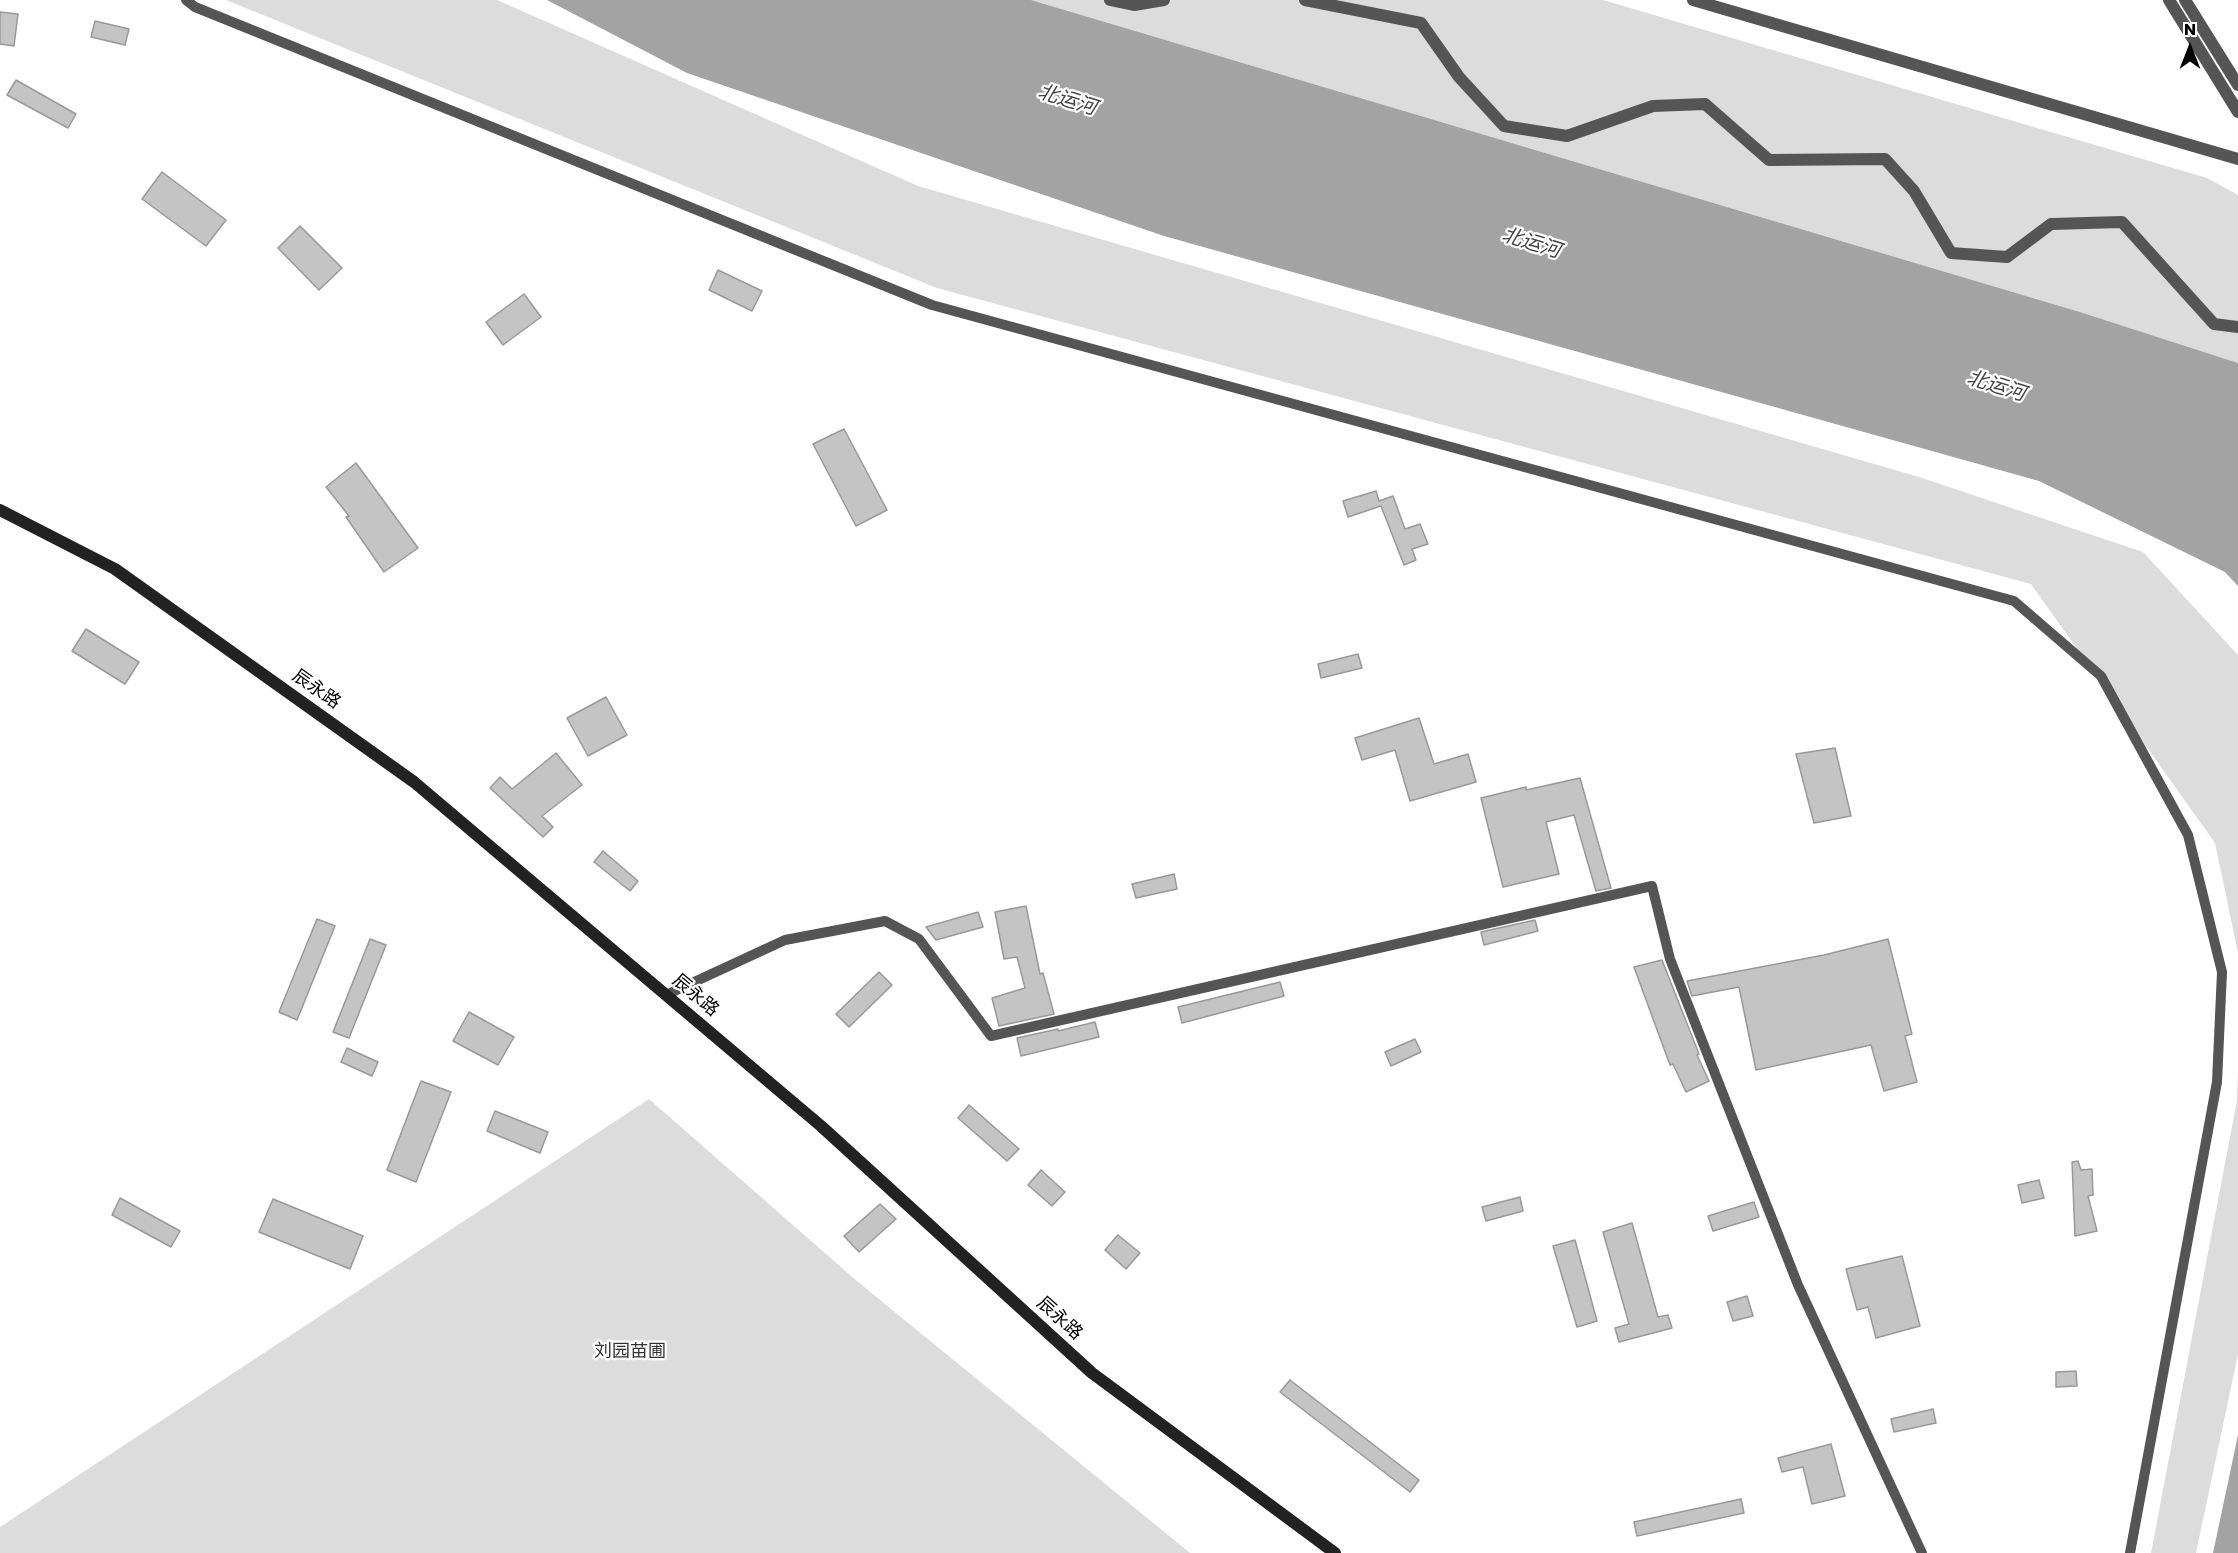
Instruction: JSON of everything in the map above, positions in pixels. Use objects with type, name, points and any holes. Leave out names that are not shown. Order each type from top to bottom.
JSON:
[{"type":"main road","name":"辰永路","points":[[0,510],[115,569],[414,782],[821,1126],[1092,1373],[1335,1553]]},
{"type":"street","points":[[1110,0],[1134,5],[1164,0]]},
{"type":"street","points":[[1305,0],[1421,23],[1459,77],[1504,126],[1567,136],[1653,106],[1705,104],[1769,160],[1885,159],[1914,191],[1951,253],[2007,257],[2051,224],[2122,222],[2214,324],[2238,327]]},
{"type":"street","points":[[1693,0],[2238,159]]},
{"type":"street","points":[[2169,0],[2238,112]]},
{"type":"street","points":[[2185,0],[2238,85]]},
{"type":"lane","points":[[186,0],[195,7],[932,305],[2014,601],[2101,676],[2188,835],[2222,972],[2217,1082],[2130,1553]]},
{"type":"lane","points":[[666,995],[785,940],[885,921],[919,939],[991,1036],[1652,886],[1670,959],[1797,1285],[1922,1553]]},
{"type":"green space","points":[[226,0],[497,0],[918,186],[1919,477],[2143,552],[2238,655],[2238,953],[2215,843],[2031,584],[937,288]]},
{"type":"green space","points":[[1031,0],[1603,0],[2207,178],[2238,195],[2238,363],[2080,312]]},
{"type":"green space","points":[[2238,1069],[2238,1354],[2196,1553],[2151,1553],[2237,1100]]},
{"type":"green space","name":"刘园苗圃","points":[[649,1099],[858,1282],[1190,1553],[0,1553],[0,1527]]},
{"type":"water","name":"北运河","points":[[547,0],[1031,0],[2080,312],[2238,363],[2238,586],[2225,572],[2039,481],[1164,236],[687,73]]},
{"type":"water","points":[[2238,1435],[2238,1553],[2213,1553]]},
{"type":"building","points":[[0,12],[18,14],[14,46],[0,44]]},
{"type":"building","points":[[95,21],[129,29],[125,45],[91,37]]},
{"type":"building","points":[[16,80],[76,114],[68,128],[7,95]]},
{"type":"building","points":[[162,172],[226,220],[206,246],[142,199]]},
{"type":"building","points":[[300,226],[342,268],[319,290],[278,248]]},
{"type":"building","points":[[718,270],[762,291],[752,311],[709,290]]},
{"type":"building","points":[[524,294],[541,317],[503,345],[486,322]]},
{"type":"building","points":[[844,429],[887,510],[856,526],[813,444]]},
{"type":"building","points":[[356,463],[418,548],[384,572],[346,517],[349,516],[326,487]]},
{"type":"building","points":[[1376,491],[1379,501],[1393,496],[1405,529],[1420,524],[1428,544],[1412,549],[1416,560],[1404,565],[1381,506],[1348,517],[1343,501]]},
{"type":"building","points":[[86,629],[139,662],[125,684],[72,651]]},
{"type":"building","points":[[1358,654],[1362,668],[1321,678],[1318,664]]},
{"type":"building","points":[[606,697],[627,735],[588,756],[567,718]]},
{"type":"building","points":[[1419,718],[1434,764],[1468,754],[1476,782],[1410,801],[1395,750],[1362,760],[1355,738]]},
{"type":"building","points":[[1835,748],[1851,816],[1814,823],[1796,754]]},
{"type":"building","points":[[556,753],[582,785],[542,816],[553,827],[543,837],[490,788],[500,777],[512,789]]},
{"type":"building","points":[[1580,778],[1611,888],[1596,891],[1574,815],[1546,822],[1559,874],[1503,887],[1481,798],[1526,787],[1526,790]]},
{"type":"building","points":[[603,851],[638,881],[630,891],[594,862]]},
{"type":"building","points":[[1174,874],[1177,889],[1136,898],[1132,884]]},
{"type":"building","points":[[1026,906],[1040,974],[1043,973],[1054,1014],[999,1026],[992,998],[1025,988],[1017,957],[1004,959],[995,912]]},
{"type":"building","points":[[978,912],[983,927],[936,940],[926,927]]},
{"type":"building","points":[[317,919],[335,926],[297,1020],[279,1012]]},
{"type":"building","points":[[1535,920],[1538,931],[1484,945],[1481,932]]},
{"type":"building","points":[[370,939],[386,945],[349,1038],[333,1032]]},
{"type":"building","points":[[1888,939],[1912,1034],[1905,1036],[1917,1082],[1884,1091],[1871,1045],[1756,1070],[1739,987],[1692,996],[1687,981],[1824,955]]},
{"type":"building","points":[[1662,960],[1709,1081],[1686,1092],[1673,1064],[1670,1065],[1634,967]]},
{"type":"building","points":[[879,972],[892,985],[849,1027],[836,1014]]},
{"type":"building","points":[[1280,982],[1284,996],[1182,1023],[1178,1007]]},
{"type":"building","points":[[469,1012],[514,1037],[498,1065],[453,1041]]},
{"type":"building","points":[[1095,1022],[1099,1037],[1021,1056],[1017,1038]]},
{"type":"building","points":[[1415,1039],[1421,1052],[1391,1066],[1385,1052]]},
{"type":"building","points":[[347,1048],[378,1062],[372,1076],[341,1062]]},
{"type":"building","points":[[421,1081],[451,1092],[416,1182],[387,1170]]},
{"type":"building","points":[[969,1105],[1019,1149],[1007,1161],[958,1118]]},
{"type":"building","points":[[495,1111],[548,1132],[540,1153],[487,1131]]},
{"type":"building","points":[[2078,1161],[2081,1170],[2092,1169],[2093,1195],[2088,1196],[2097,1231],[2075,1236],[2072,1162]]},
{"type":"building","points":[[1041,1170],[1065,1192],[1052,1206],[1028,1185]]},
{"type":"building","points":[[2039,1180],[2044,1198],[2022,1203],[2018,1185]]},
{"type":"building","points":[[1520,1197],[1523,1211],[1486,1221],[1482,1207]]},
{"type":"building","points":[[120,1198],[180,1231],[171,1247],[112,1215]]},
{"type":"building","points":[[273,1199],[363,1236],[350,1269],[259,1232]]},
{"type":"building","points":[[1754,1202],[1759,1217],[1713,1231],[1708,1216]]},
{"type":"building","points":[[880,1204],[896,1219],[859,1252],[844,1236]]},
{"type":"building","points":[[1632,1223],[1658,1317],[1668,1315],[1672,1328],[1619,1342],[1615,1328],[1629,1324],[1603,1232]]},
{"type":"building","points":[[1118,1235],[1140,1253],[1126,1269],[1105,1250]]},
{"type":"building","points":[[1575,1240],[1597,1321],[1577,1327],[1553,1246]]},
{"type":"building","points":[[1902,1256],[1920,1326],[1876,1338],[1868,1307],[1857,1310],[1846,1269]]},
{"type":"building","points":[[1747,1296],[1753,1316],[1733,1321],[1727,1302]]},
{"type":"building","points":[[2076,1371],[2077,1386],[2056,1387],[2056,1372]]},
{"type":"building","points":[[1290,1380],[1419,1480],[1410,1492],[1280,1392]]},
{"type":"building","points":[[1933,1409],[1936,1423],[1894,1432],[1891,1419]]},
{"type":"building","points":[[1831,1444],[1845,1496],[1812,1504],[1803,1467],[1782,1472],[1778,1458]]},
{"type":"building","points":[[1741,1499],[1744,1513],[1637,1536],[1634,1522]]}]
